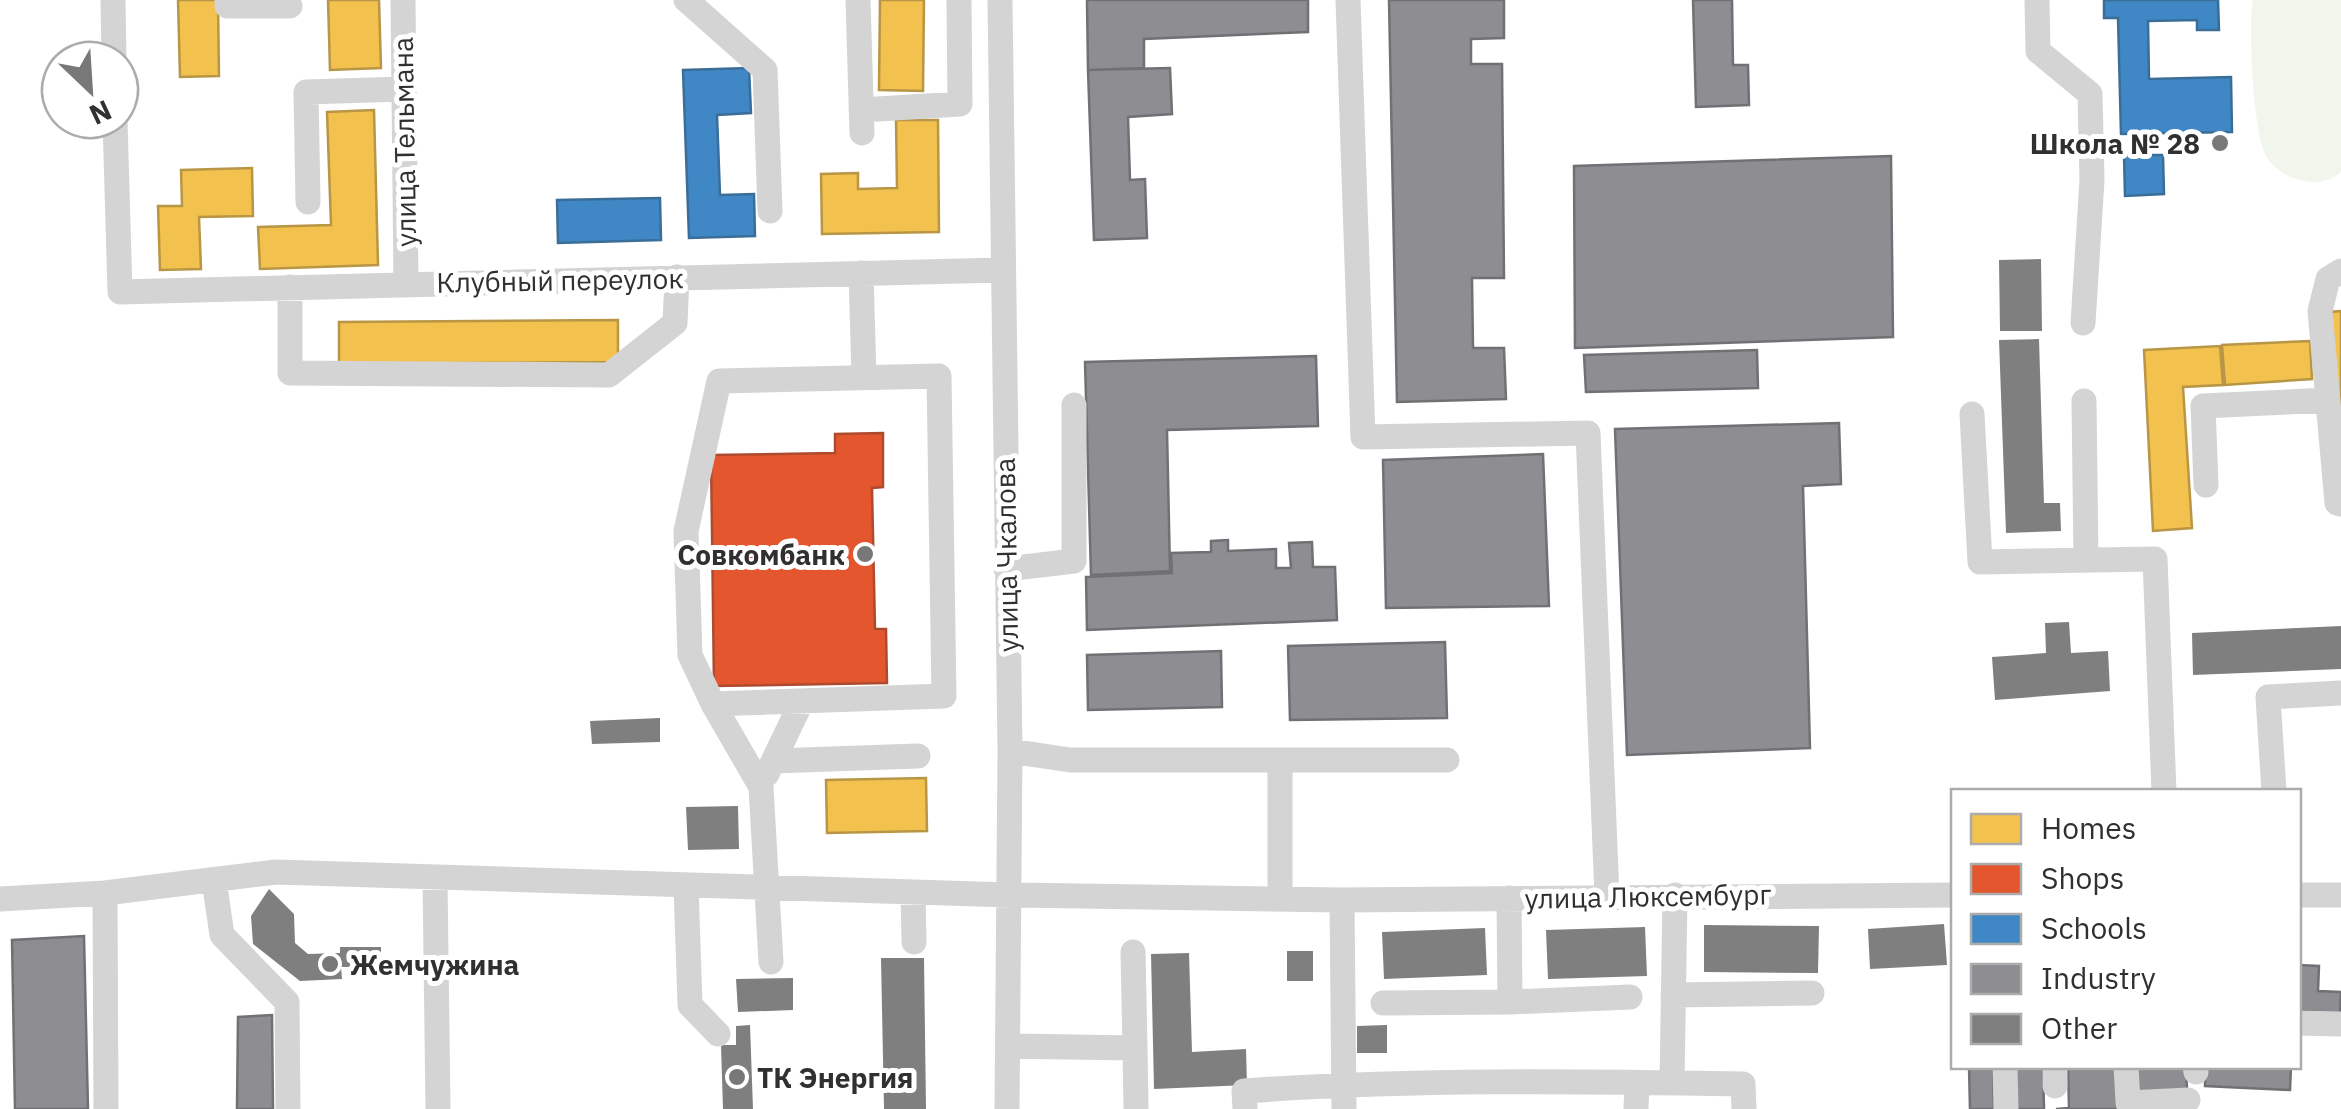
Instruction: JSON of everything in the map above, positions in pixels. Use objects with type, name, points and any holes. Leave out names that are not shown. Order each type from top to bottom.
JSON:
[{"type":"street","points":[[113,0],[114,40]]},
{"type":"street","points":[[227,0],[227,6],[290,6]]},
{"type":"street","name":"улица Тельмана","points":[[402,0],[406,284]]},
{"type":"street","points":[[686,0],[765,70],[770,211]]},
{"type":"street","points":[[858,0],[862,121],[960,104],[959,0]]},
{"type":"street","name":"улица Чкалова","points":[[1000,0],[1010,751],[1007,1109]]},
{"type":"street","points":[[1348,0],[1362,437],[1588,433],[1607,896]]},
{"type":"street","points":[[2037,0],[2038,51],[2090,94],[2092,180],[2083,323]]},
{"type":"street","points":[[308,202],[306,92],[404,89]]},
{"type":"street","name":"Клубный переулок","points":[[116,140],[120,292],[1002,270]]},
{"type":"street","points":[[2341,272],[2328,278],[2320,311],[2337,503],[2341,504]]},
{"type":"street","points":[[861,273],[864,378]]},
{"type":"street","points":[[290,288],[290,373],[609,375],[675,323],[676,278]]},
{"type":"street","points":[[713,704],[944,696],[939,376],[720,381],[686,531],[690,655],[713,704],[761,787],[771,962]]},
{"type":"street","points":[[2206,486],[2203,406],[2328,400]]},
{"type":"street","points":[[2084,401],[2086,560]]},
{"type":"street","points":[[1006,569],[1074,561],[1074,406]]},
{"type":"street","points":[[1972,414],[1980,562],[2155,559],[2164,789]]},
{"type":"street","points":[[2274,789],[2268,697],[2341,693]]},
{"type":"street","points":[[761,787],[801,703]]},
{"type":"street","points":[[1010,751],[1070,760],[1447,760]]},
{"type":"street","points":[[774,761],[918,756]]},
{"type":"street","points":[[1280,761],[1280,898]]},
{"type":"street","name":"улица Люксембург","points":[[0,899],[106,893],[276,872],[1010,895],[1342,900],[1951,895]]},
{"type":"street","points":[[435,878],[438,1109]]},
{"type":"street","points":[[214,880],[222,934],[287,1002],[288,1109]]},
{"type":"street","points":[[686,885],[690,1005],[718,1034]]},
{"type":"street","points":[[912,892],[914,942]]},
{"type":"street","points":[[106,893],[106,1109]]},
{"type":"street","points":[[1672,1083],[1675,895]]},
{"type":"street","points":[[2301,895],[2341,895]]},
{"type":"street","points":[[1509,898],[1510,1002]]},
{"type":"street","points":[[1342,900],[1344,1096]]},
{"type":"street","points":[[1133,952],[1136,1109]]},
{"type":"street","points":[[1673,994],[1812,994]]},
{"type":"street","points":[[1383,1003],[1630,997]]},
{"type":"street","points":[[2301,1023],[2341,1024]]},
{"type":"street","points":[[1008,1046],[1135,1048]]},
{"type":"street","points":[[2004,1069],[2006,1109]]},
{"type":"street","points":[[2126,1069],[2128,1103],[2188,1100]]},
{"type":"street","points":[[1244,1100],[1637,1096],[1672,1083],[1743,1084],[1744,1109]]},
{"type":"shaded area","points":[[2253,0],[2341,0],[2341,172],[2328,180],[2293,178],[2277,169],[2266,156],[2253,80]]},
{"type":"building: Homes","points":[[178,0],[218,0],[219,76],[180,77]]},
{"type":"building: Homes","points":[[328,0],[379,0],[381,68],[330,70]]},
{"type":"building: Homes","points":[[880,0],[924,0],[923,91],[879,90]]},
{"type":"building: Homes","points":[[374,110],[378,265],[260,269],[258,227],[331,225],[327,112]]},
{"type":"building: Homes","points":[[896,120],[938,120],[939,232],[822,234],[821,174],[858,173],[858,189],[897,188]]},
{"type":"building: Homes","points":[[252,168],[253,216],[199,217],[201,269],[160,270],[158,206],[182,206],[181,170]]},
{"type":"building: Homes","points":[[2341,311],[2341,444],[2329,312]]},
{"type":"building: Homes","points":[[618,320],[618,362],[339,364],[339,322]]},
{"type":"building: Homes","points":[[2310,341],[2312,379],[2225,385],[2222,345]]},
{"type":"building: Homes","points":[[2220,346],[2223,385],[2183,387],[2192,528],[2153,531],[2144,350]]},
{"type":"building: Homes","points":[[926,778],[927,831],[827,833],[826,780]]},
{"type":"building: Shops","points":[[883,433],[883,487],[872,488],[875,629],[886,629],[887,683],[714,686],[711,455],[835,453],[835,434]]},
{"type":"building: Schools","points":[[2104,0],[2218,0],[2219,30],[2197,30],[2197,20],[2148,21],[2149,79],[2231,77],[2232,132],[2121,134],[2118,18],[2104,18]]},
{"type":"building: Schools","points":[[749,68],[751,113],[717,115],[720,195],[754,194],[755,236],[689,238],[683,70]]},
{"type":"building: Schools","points":[[2124,155],[2163,155],[2164,194],[2125,196]]},
{"type":"building: Schools","points":[[660,198],[661,240],[558,243],[557,200]]},
{"type":"building: Industry","points":[[1087,0],[1308,0],[1308,32],[1144,39],[1144,68],[1088,70]]},
{"type":"building: Industry","points":[[1389,0],[1504,0],[1504,38],[1471,39],[1471,64],[1502,64],[1504,278],[1472,278],[1473,348],[1504,348],[1506,399],[1397,402]]},
{"type":"building: Industry","points":[[1693,0],[1732,0],[1733,65],[1748,65],[1749,105],[1696,107]]},
{"type":"building: Industry","points":[[1170,68],[1172,114],[1128,117],[1130,180],[1145,179],[1147,238],[1094,240],[1088,70]]},
{"type":"building: Industry","points":[[1891,156],[1893,337],[1575,348],[1574,166]]},
{"type":"building: Industry","points":[[1757,350],[1758,388],[1586,392],[1584,355]]},
{"type":"building: Industry","points":[[1316,356],[1318,426],[1167,430],[1170,571],[1091,575],[1085,362]]},
{"type":"building: Industry","points":[[1839,423],[1841,484],[1803,486],[1810,748],[1627,755],[1615,429]]},
{"type":"building: Industry","points":[[1543,454],[1549,606],[1386,608],[1383,460]]},
{"type":"building: Industry","points":[[1228,540],[1228,551],[1276,549],[1276,568],[1291,568],[1289,543],[1312,542],[1313,567],[1335,567],[1337,620],[1087,630],[1086,577],[1172,573],[1171,553],[1211,552],[1211,541]]},
{"type":"building: Industry","points":[[1445,642],[1447,718],[1290,720],[1288,646]]},
{"type":"building: Industry","points":[[1221,651],[1222,707],[1088,710],[1087,655]]},
{"type":"building: Industry","points":[[84,936],[88,1109],[15,1109],[12,940]]},
{"type":"building: Industry","points":[[2301,965],[2319,966],[2318,991],[2341,992],[2340,1013],[2301,1011]]},
{"type":"building: Industry","points":[[272,1015],[273,1109],[237,1109],[238,1017]]},
{"type":"building: Industry","points":[[1969,1069],[1993,1069],[1994,1109],[1970,1109]]},
{"type":"building: Industry","points":[[2016,1069],[2043,1069],[2044,1109],[2016,1109]]},
{"type":"building: Industry","points":[[2068,1069],[2115,1069],[2117,1109],[2056,1109],[2069,1108]]},
{"type":"building: Industry","points":[[2135,1069],[2186,1069],[2187,1089],[2136,1092]]},
{"type":"building: Industry","points":[[2205,1069],[2291,1069],[2290,1090],[2205,1086]]},
{"type":"building: Other","points":[[2041,259],[2042,331],[2000,331],[1999,260]]},
{"type":"building: Other","points":[[2039,339],[2044,503],[2060,503],[2061,531],[2006,533],[1999,340]]},
{"type":"building: Other","points":[[2069,622],[2071,653],[2108,651],[2110,691],[1995,700],[1992,657],[2046,653],[2045,623]]},
{"type":"building: Other","points":[[2341,626],[2341,669],[2193,675],[2192,633]]},
{"type":"building: Other","points":[[660,718],[660,742],[592,744],[590,721]]},
{"type":"building: Other","points":[[738,806],[739,849],[688,850],[686,807]]},
{"type":"building: Other","points":[[269,889],[294,914],[295,943],[308,954],[340,953],[340,947],[381,947],[381,967],[341,967],[342,979],[300,981],[253,944],[251,916]]},
{"type":"building: Other","points":[[1944,924],[1947,965],[1870,969],[1868,929]]},
{"type":"building: Other","points":[[1704,925],[1819,926],[1818,973],[1704,972]]},
{"type":"building: Other","points":[[1645,927],[1647,976],[1548,979],[1546,930]]},
{"type":"building: Other","points":[[1485,928],[1487,975],[1384,979],[1382,932]]},
{"type":"building: Other","points":[[1287,951],[1313,951],[1313,981],[1287,981]]},
{"type":"building: Other","points":[[1189,953],[1192,1052],[1246,1049],[1247,1085],[1154,1089],[1151,954]]},
{"type":"building: Other","points":[[881,958],[924,958],[926,1109],[884,1109]]},
{"type":"building: Other","points":[[793,978],[793,1010],[738,1012],[736,979]]},
{"type":"building: Other","name":"ТК Энергия","points":[[750,1025],[753,1109],[723,1109],[721,1045],[736,1045],[736,1026]]},
{"type":"building: Other","points":[[1387,1025],[1387,1053],[1357,1053],[1357,1026]]},
{"type":"place","name":"Школа № 28","points":[[2220,143]]},
{"type":"place","name":"Совкомбанк","points":[[865,554]]},
{"type":"place","name":"Жемчужина","points":[[330,964]]},
{"type":"place","name":"ТК Энергия","points":[[737,1077]]}]
